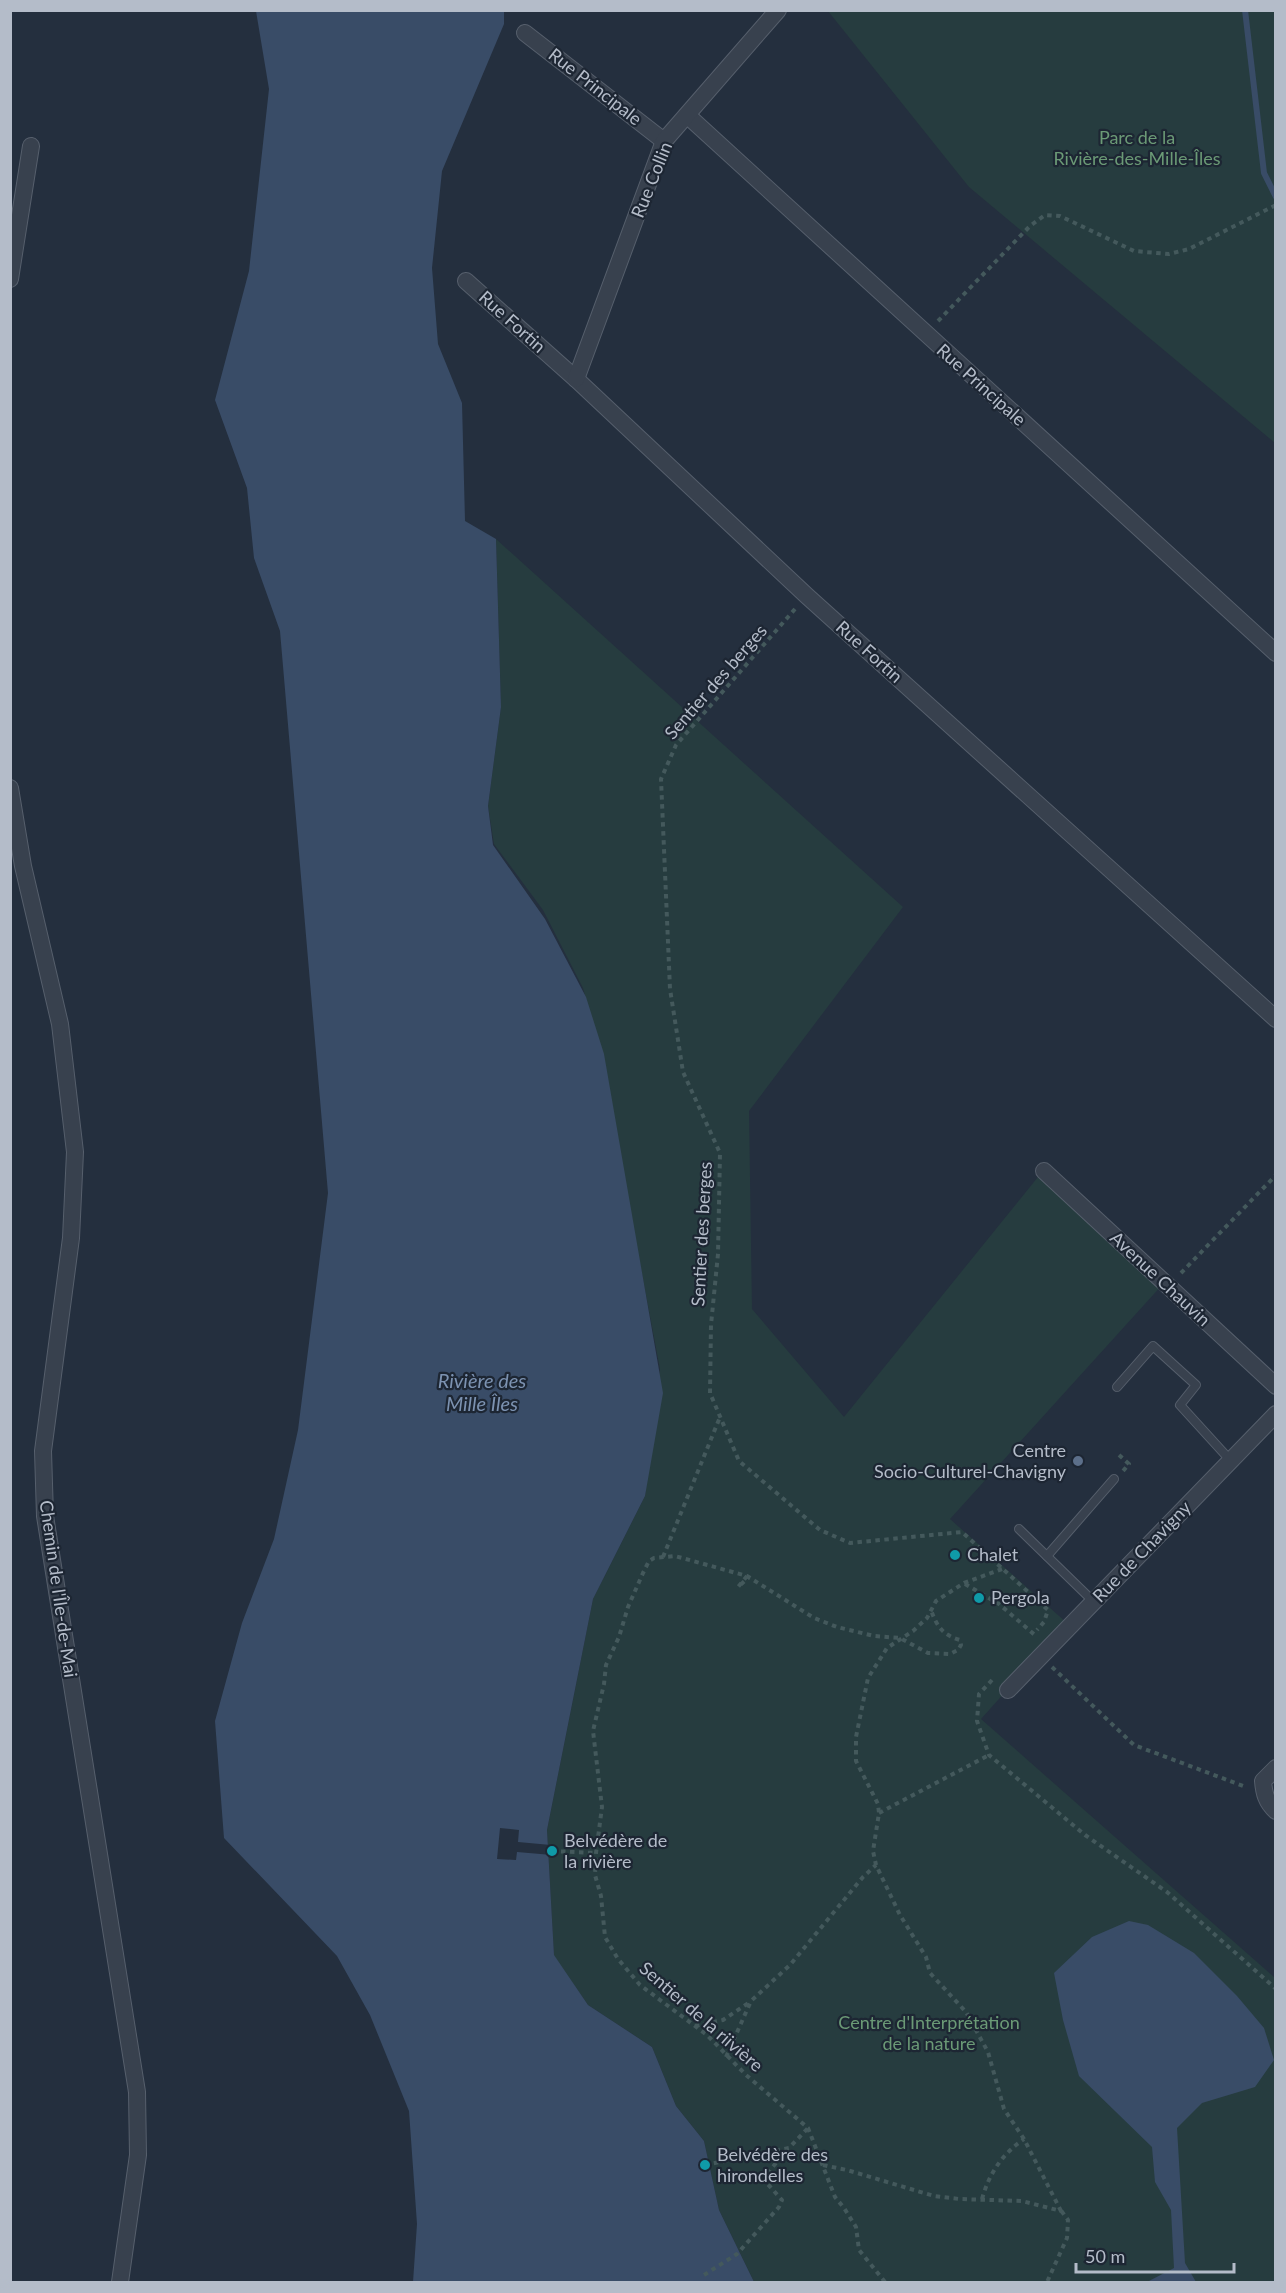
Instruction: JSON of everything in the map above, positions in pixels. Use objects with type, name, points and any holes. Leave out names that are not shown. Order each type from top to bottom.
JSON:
[{"type":"street","name":"Rue Collin","points":[[576,379],[664,141],[778,10]]},
{"type":"street","name":"Rue Principale","points":[[525,33],[664,141]]},
{"type":"street","name":"Rue Principale","points":[[688,116],[1275,653]]},
{"type":"street","points":[[10,279],[31,146]]},
{"type":"street","name":"Rue Fortin","points":[[466,281],[576,379],[807,596],[1275,1019]]},
{"type":"street","name":"Chemin de l'Île-de-Mai","points":[[10,788],[23,866],[60,1024],[75,1152],[71,1238],[43,1451],[45,1516],[137,2092],[138,2155],[120,2283]]},
{"type":"street","name":"Avenue Chauvin","points":[[1044,1171],[1275,1386]]},
{"type":"street","name":"Rue de Chavigny","points":[[1008,1690],[1275,1414]]},
{"type":"street","points":[[1275,1768],[1263,1780],[1264,1793],[1275,1811]]},
{"type":"lane","points":[[1117,1387],[1153,1346],[1196,1385],[1180,1405],[1231,1461]]},
{"type":"lane","points":[[1047,1556],[1117,1478]]},
{"type":"lane","points":[[1019,1529],[1094,1602]]},
{"type":"path","points":[[934,326],[1036,220],[1045,215],[1052,214],[1071,220],[1134,251],[1169,254],[1190,249],[1275,205]]},
{"type":"path","name":"Sentier des berges","points":[[807,596],[676,745],[661,779],[670,989],[678,1041],[683,1072],[720,1153],[718,1254],[711,1325],[710,1393],[739,1461],[820,1530],[850,1543],[962,1532],[1002,1569]]},
{"type":"path","points":[[1168,1287],[1275,1175]]},
{"type":"path","points":[[720,1417],[663,1557],[675,1556],[748,1577],[814,1618],[837,1627],[874,1636],[900,1638],[928,1653],[950,1654],[958,1650],[961,1645],[960,1640],[948,1636],[939,1629],[931,1610]]},
{"type":"path","points":[[1117,1478],[1129,1464],[1119,1455]]},
{"type":"path","name":"Sentier de la riivière","points":[[663,1557],[649,1561],[628,1607],[619,1637],[606,1665],[593,1731],[602,1807],[596,1853],[596,1875],[601,1896],[605,1937],[618,1959],[640,1985],[707,2036],[726,2057],[734,2061],[746,2075],[808,2128],[835,2197],[856,2227],[859,2250],[885,2283]]},
{"type":"path","points":[[1026,1643],[1044,1622],[1048,1610],[1002,1569],[964,1583],[936,1601],[927,1618],[913,1631],[887,1648],[868,1678],[856,1737],[856,1761],[878,1804],[879,1813],[873,1851],[876,1865],[900,1915],[926,1957],[930,1973],[966,2012],[988,2052],[1004,2109],[1024,2139],[1035,2164],[1068,2220],[1067,2238],[1047,2283]]},
{"type":"path","points":[[964,1583],[999,1604],[1034,1634],[1045,1653],[1134,1745],[1264,1793]]},
{"type":"path","points":[[995,1677],[979,1694],[977,1721],[989,1755],[1085,1835],[1167,1892],[1275,1989]]},
{"type":"path","points":[[879,1813],[989,1755]]},
{"type":"path","points":[[552,1851],[596,1853]]},
{"type":"path","points":[[694,2026],[723,2020],[751,2001],[790,1965],[863,1877],[876,1865]]},
{"type":"path","points":[[726,2057],[751,2001]]},
{"type":"path","points":[[704,2274],[737,2254],[779,2206],[782,2200],[765,2180],[770,2170],[808,2128]]},
{"type":"path","points":[[982,2199],[987,2183],[1001,2160],[1024,2139]]},
{"type":"path","points":[[705,2165],[789,2148]]},
{"type":"path","points":[[823,2165],[934,2196],[1022,2200],[1061,2211]]},
{"type":"green space","name":"Parc de la Rivière-des-Mille-Îles","points":[[828,11],[1275,11],[1275,443],[969,187]]},
{"type":"green space","name":"Centre d'Interprétation de la nature","points":[[496,539],[903,907],[749,1111],[752,1309],[844,1417],[1042,1172],[1163,1284],[950,1519],[1067,1623],[981,1719],[1275,1978],[1275,2282],[754,2282],[719,2210],[704,2141],[676,2106],[652,2047],[588,2005],[554,1956],[547,1830],[593,1599],[645,1496],[660,1369],[600,1052],[583,988],[543,910],[494,844],[488,806],[501,707]]},
{"type":"water","name":"Rivière des Mille Îles","points":[[256,11],[504,11],[504,24],[442,171],[432,268],[438,344],[462,403],[465,521],[496,539],[501,707],[488,806],[493,845],[545,919],[586,997],[604,1054],[663,1393],[645,1496],[593,1599],[547,1830],[554,1955],[588,2005],[652,2047],[676,2106],[704,2141],[719,2210],[754,2282],[413,2282],[417,2224],[409,2111],[370,2015],[337,1956],[224,1838],[215,1721],[242,1623],[274,1539],[298,1430],[328,1193],[280,631],[254,558],[247,488],[215,400],[249,271],[269,89]]},
{"type":"water","points":[[1129,1921],[1148,1925],[1194,1953],[1237,1996],[1264,2028],[1274,2060],[1255,2087],[1202,2103],[1177,2128],[1185,2263],[1196,2282],[1147,2282],[1174,2268],[1171,2210],[1155,2182],[1152,2147],[1079,2076],[1063,2020],[1054,1973],[1092,1937]]},
{"type":"pier","points":[[500,1828],[519,1830],[518,1842],[551,1845],[552,1855],[517,1852],[516,1860],[497,1859]]},
{"type":"waterway","points":[[1245,10],[1264,173],[1276,197]]},
{"type":"place","name":"Centre Socio-Culturel-Chavigny","points":[[1078,1461]]},
{"type":"place","name":"Chalet","points":[[955,1555]]},
{"type":"place","name":"Pergola","points":[[979,1598]]},
{"type":"place","name":"Belvédère de la rivière","points":[[552,1851]]},
{"type":"place","name":"Belvédère des hirondelles","points":[[705,2165]]}]
